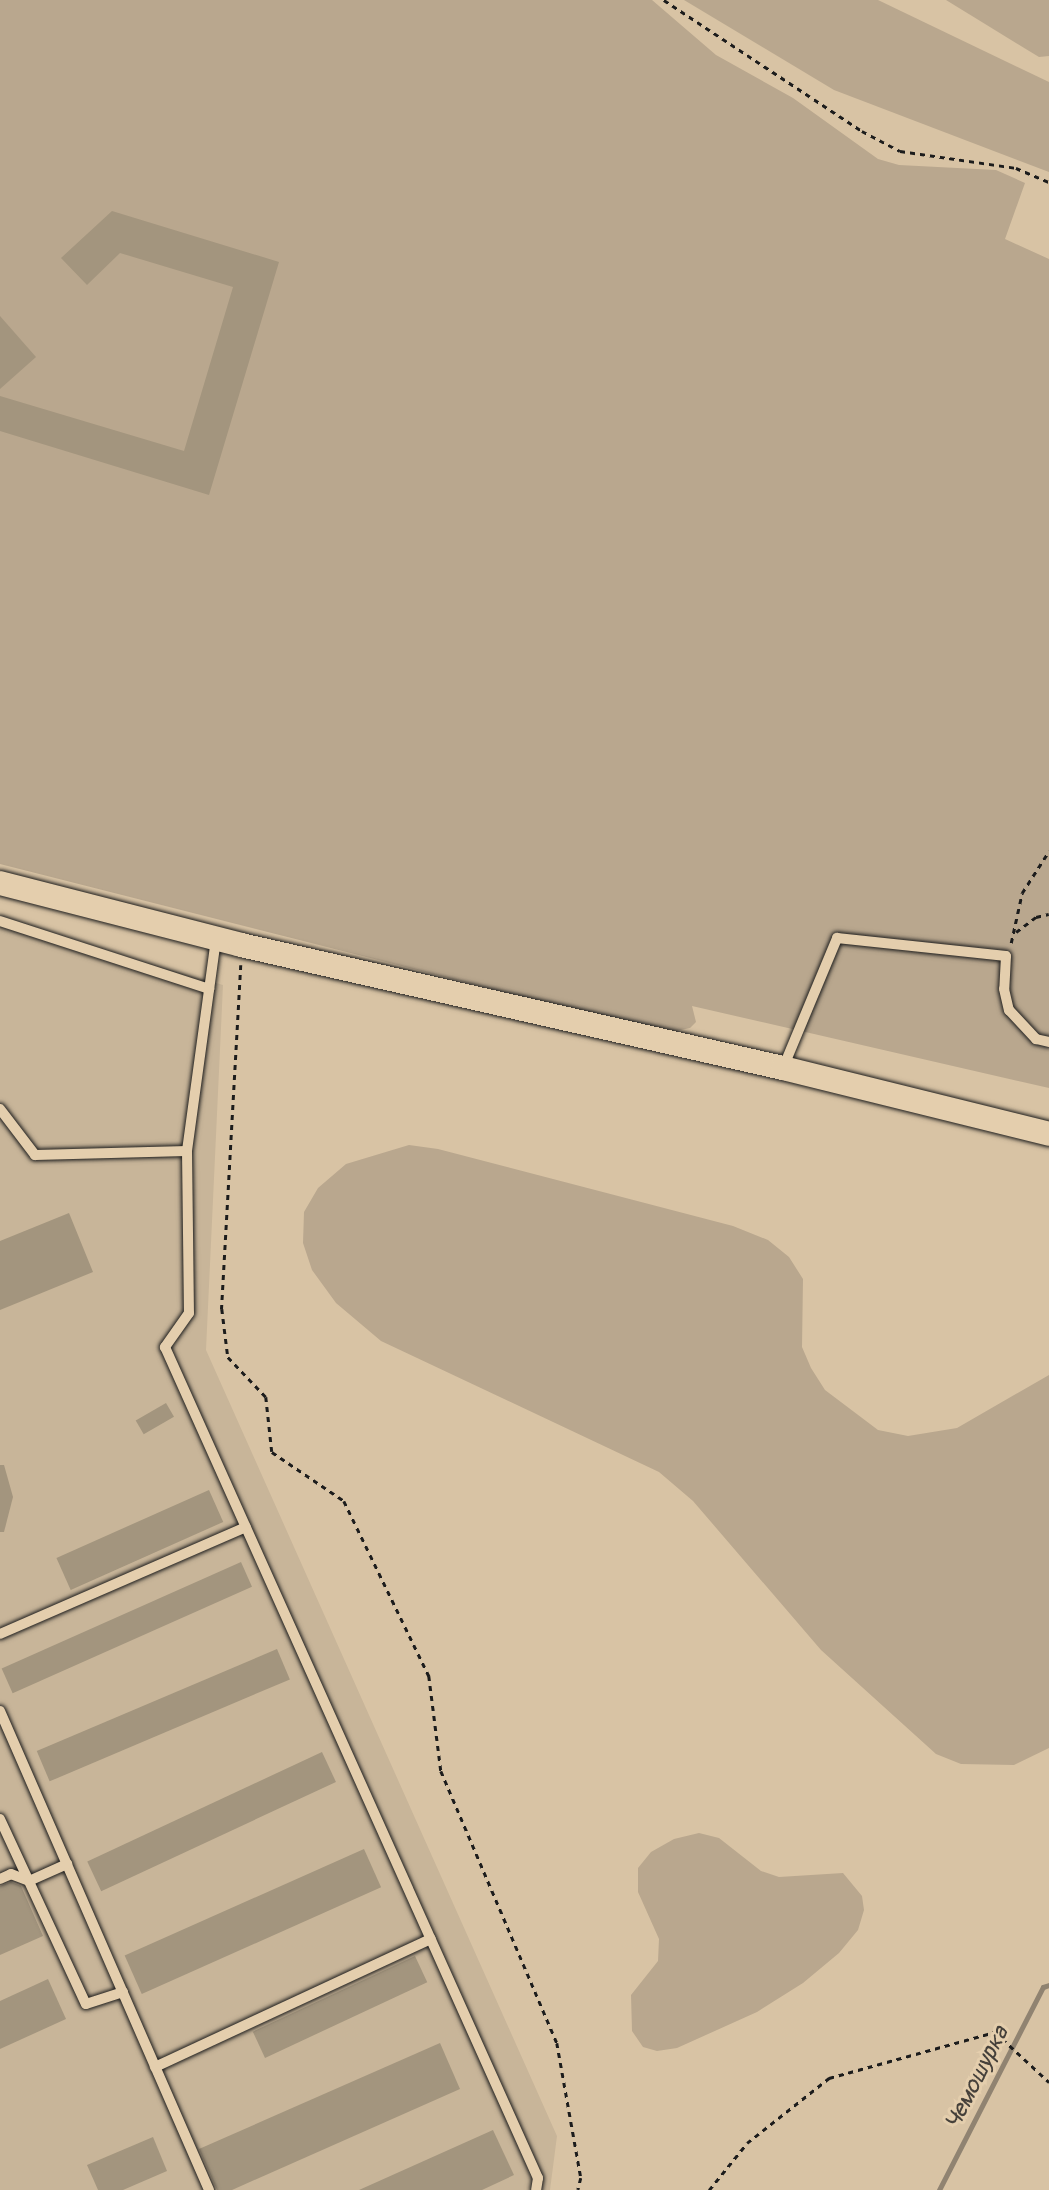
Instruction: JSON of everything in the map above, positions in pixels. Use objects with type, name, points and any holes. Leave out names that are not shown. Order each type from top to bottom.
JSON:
[{"type":"street","points":[[0,883],[216,939],[783,1068],[1049,1134]]},
{"type":"lane","points":[[0,921],[209,989]]},
{"type":"lane","points":[[783,1068],[837,938],[1006,956],[1009,1010],[1036,1039],[1049,1042]]},
{"type":"lane","points":[[216,939],[187,1151],[189,1313],[165,1348],[538,2178],[536,2190]]},
{"type":"lane","points":[[0,1109],[34,1155],[187,1151]]},
{"type":"lane","points":[[0,1634],[246,1527]]},
{"type":"lane","points":[[0,1711],[209,2190]]},
{"type":"lane","points":[[0,1819],[86,2004],[123,1992]]},
{"type":"lane","points":[[0,1880],[11,1874],[29,1881],[67,1864]]},
{"type":"lane","points":[[155,2067],[431,1939]]},
{"type":"path","points":[[664,0],[862,131],[900,151],[1016,168],[1049,182]]},
{"type":"path","points":[[1006,956],[1022,893],[1049,851]]},
{"type":"path","points":[[1014,933],[1036,917],[1049,914]]},
{"type":"path","points":[[241,944],[222,1309],[228,1357],[266,1397],[272,1452],[344,1501],[429,1676],[441,1771],[557,2043],[581,2178],[578,2190]]},
{"type":"path","points":[[709,2190],[747,2143],[829,2078],[995,2032],[1049,2082]]},
{"type":"shaded area","points":[[0,0],[652,0],[716,55],[793,98],[878,159],[899,165],[996,170],[1025,183],[1005,239],[1049,259],[1049,1088],[692,1006],[696,1022],[690,1028],[666,1033],[0,864]]},
{"type":"shaded area","points":[[684,0],[878,0],[1049,82],[1049,172],[834,90]]},
{"type":"shaded area","points":[[946,0],[1049,0],[1049,56],[1039,57]]},
{"type":"shaded area","points":[[0,921],[223,985],[206,1350],[557,2136],[550,2190],[0,2190]]},
{"type":"shaded area","points":[[409,1145],[438,1149],[733,1226],[768,1240],[789,1257],[803,1279],[802,1347],[811,1368],[825,1390],[878,1430],[908,1436],[957,1428],[1049,1375],[1049,1748],[1014,1765],[961,1764],[936,1754],[821,1650],[693,1501],[659,1472],[381,1341],[336,1303],[312,1270],[303,1243],[304,1212],[318,1188],[346,1164]]},
{"type":"shaded area","points":[[699,1833],[719,1838],[761,1871],[779,1877],[843,1873],[862,1896],[864,1910],[858,1930],[839,1953],[803,1983],[757,2012],[677,2048],[657,2051],[643,2047],[632,2031],[631,1995],[658,1961],[659,1939],[638,1892],[638,1868],[651,1852],[674,1839]]},
{"type":"building","points":[[112,211],[279,262],[209,495],[0,431],[0,396],[184,451],[233,287],[120,253],[87,285],[61,258]]},
{"type":"building","points":[[0,316],[36,357],[0,389]]},
{"type":"building","points":[[69,1213],[93,1272],[0,1310],[0,1241]]},
{"type":"building","points":[[166,1403],[174,1417],[144,1434],[136,1420]]},
{"type":"building","points":[[0,1465],[4,1465],[13,1497],[4,1532],[0,1532]]},
{"type":"building","points":[[209,1490],[223,1522],[71,1590],[56,1558]]},
{"type":"building","points":[[241,1562],[252,1587],[13,1693],[2,1669]]},
{"type":"building","points":[[277,1649],[290,1679],[50,1781],[37,1751]]},
{"type":"building","points":[[322,1752],[336,1782],[101,1891],[87,1861]]},
{"type":"building","points":[[364,1849],[381,1887],[142,1994],[125,1956]]},
{"type":"building","points":[[11,1882],[21,1886],[43,1936],[0,1955],[0,1886]]},
{"type":"building","points":[[415,1956],[427,1982],[265,2058],[253,2032]]},
{"type":"building","points":[[48,1979],[66,2019],[0,2049],[0,2001]]},
{"type":"building","points":[[440,2043],[460,2089],[232,2190],[217,2190],[199,2149]]},
{"type":"building","points":[[493,2130],[514,2175],[482,2190],[359,2190]]},
{"type":"building","points":[[153,2137],[167,2171],[123,2190],[98,2190],[87,2165]]},
{"type":"waterway","name":"Чемошурка","points":[[939,2190],[1043,1987],[1049,1985]]}]
